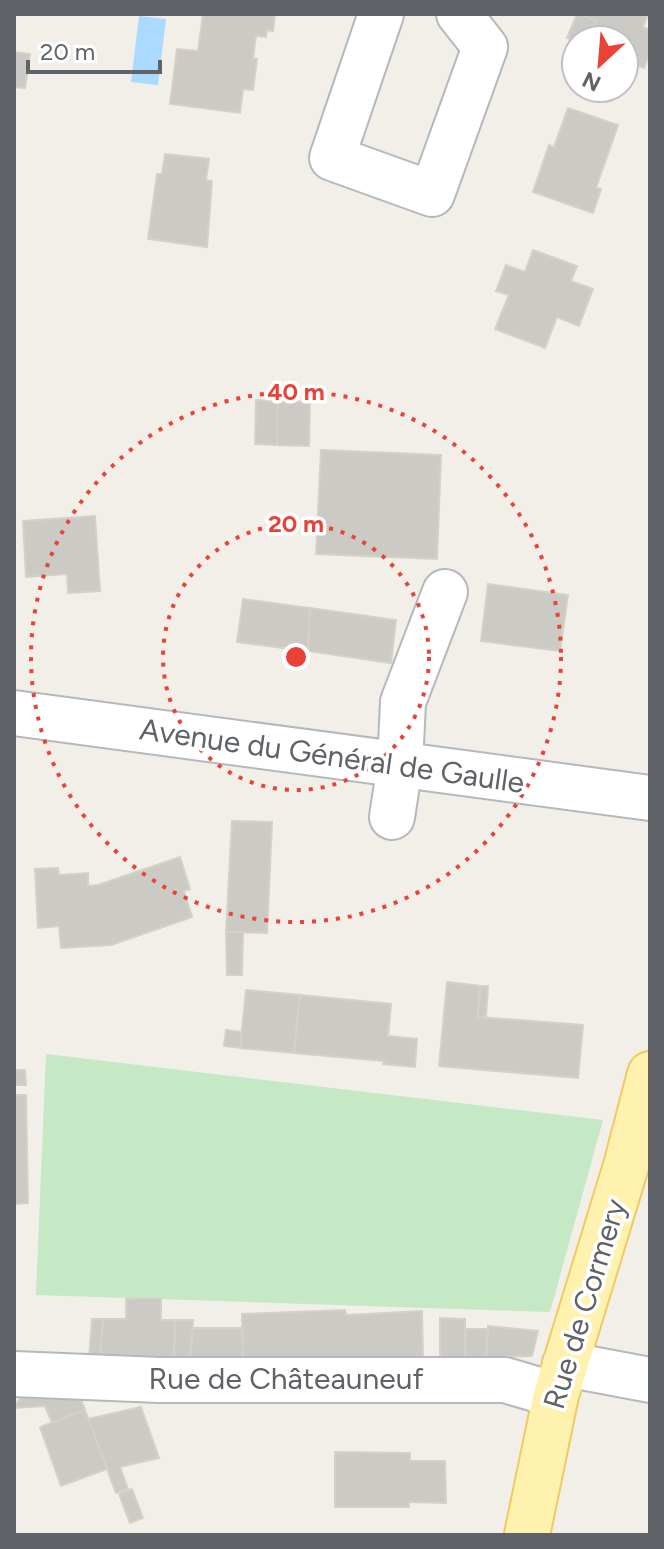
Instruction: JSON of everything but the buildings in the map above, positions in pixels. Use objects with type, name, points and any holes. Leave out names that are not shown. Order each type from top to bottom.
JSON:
[{"type":"main road","name":"Rue de Cormery","points":[[527,1535],[561,1379],[626,1166],[650,1074]]},
{"type":"street","points":[[381,14],[332,158],[432,194],[485,47],[459,14]]},
{"type":"street","points":[[392,817],[400,765],[403,702],[445,592]]},
{"type":"street","name":"Avenue du Général de Gaulle","points":[[14,713],[650,798]]},
{"type":"street","name":"Rue de Châteauneuf","points":[[14,1374],[159,1380],[650,1380]]},
{"type":"green space","points":[[46,1054],[603,1120],[550,1312],[36,1295]]},
{"type":"water","points":[[139,16],[166,19],[158,85],[131,82]]}]
